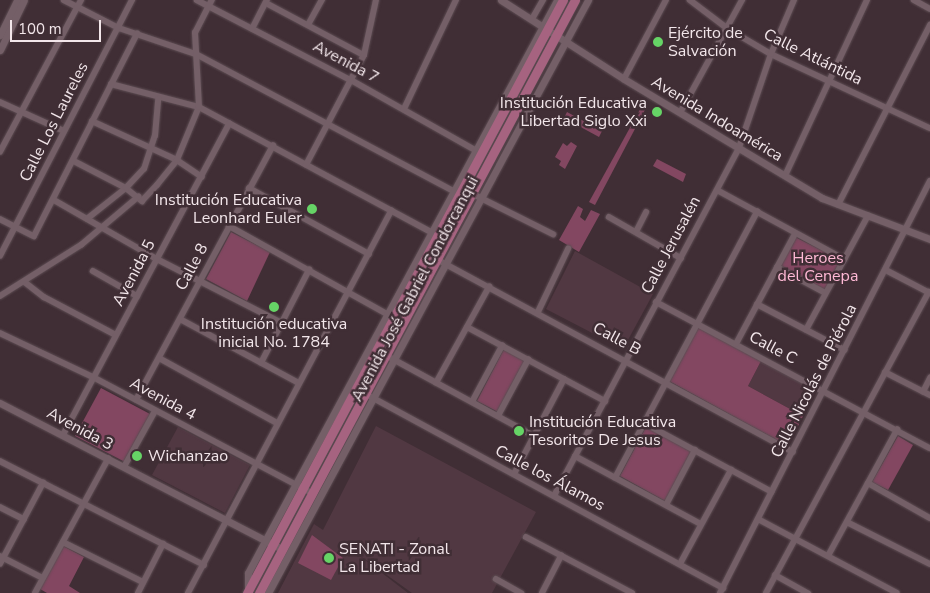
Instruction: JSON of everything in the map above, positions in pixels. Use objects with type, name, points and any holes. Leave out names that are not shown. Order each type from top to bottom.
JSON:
[{"type":"highway","name":"Avenida José Gabriel Condorcanqui","points":[[432,256],[434,234],[545,28],[563,0]]},
{"type":"highway","name":"Avenida José Gabriel Condorcanqui","points":[[247,592],[272,544],[298,486],[394,317],[471,193],[574,0]]},
{"type":"highway","name":"Avenida José Gabriel Condorcanqui","points":[[259,593],[272,544],[310,492],[364,393],[384,354],[394,317]]},
{"type":"street","points":[[0,35],[3,20],[17,0]]},
{"type":"street","points":[[0,50],[24,0]]},
{"type":"street","points":[[64,0],[119,28],[196,54],[456,192],[471,193],[552,234]]},
{"type":"street","points":[[0,152],[76,6],[81,0]]},
{"type":"street","name":"Calle Los Laureles","points":[[0,256],[132,0]]},
{"type":"street","name":"Avenida 7","points":[[197,0],[210,3],[252,29],[351,80],[478,151]]},
{"type":"street","points":[[308,25],[322,0]]},
{"type":"street","points":[[306,165],[364,55],[376,0]]},
{"type":"street","points":[[404,109],[456,0]]},
{"type":"street","name":"Avenida Indoamérica","points":[[501,0],[624,79],[785,176],[838,205],[930,239]]},
{"type":"street","points":[[532,19],[543,0]]},
{"type":"street","name":"Avenida José Gabriel Condorcanqui","points":[[545,28],[557,0]]},
{"type":"street","name":"Avenida José Gabriel Condorcanqui","points":[[268,593],[588,0]]},
{"type":"street","points":[[624,79],[666,0]]},
{"type":"street","name":"Calle Atlántida","points":[[690,0],[727,28],[771,54],[829,80],[886,110],[930,128]]},
{"type":"street","points":[[680,113],[742,0]]},
{"type":"street","name":"Calle Jerusalén","points":[[554,496],[739,148],[771,54],[794,0]]},
{"type":"street","points":[[785,176],[867,0]]},
{"type":"street","points":[[914,0],[930,9]]},
{"type":"street","points":[[252,29],[266,1],[364,55]]},
{"type":"street","points":[[74,162],[126,188],[142,200],[177,160],[199,107],[195,33],[210,3]]},
{"type":"street","points":[[838,205],[930,25]]},
{"type":"street","points":[[0,219],[34,236],[74,162],[92,121],[137,34]]},
{"type":"street","points":[[111,84],[158,98],[199,107],[434,234]]},
{"type":"street","points":[[87,219],[126,188],[144,169],[152,150],[158,98]]},
{"type":"street","points":[[0,102],[64,131]]},
{"type":"street","points":[[92,121],[177,160],[202,177]]},
{"type":"street","name":"Avenida 5","points":[[62,435],[230,124]]},
{"type":"street","name":"Calle 8","points":[[136,400],[272,146]]},
{"type":"street","name":"Calle Nicolás de Piérola","points":[[722,590],[930,181]]},
{"type":"street","points":[[249,188],[369,254]]},
{"type":"street","points":[[717,190],[844,259]]},
{"type":"street","points":[[0,296],[26,283],[104,228],[138,197]]},
{"type":"street","points":[[54,200],[158,259],[282,323]]},
{"type":"street","points":[[188,593],[228,521],[256,464],[391,211]]},
{"type":"street","points":[[636,232],[646,212]]},
{"type":"street","points":[[615,478],[665,381],[757,212]]},
{"type":"street","points":[[806,330],[868,216]]},
{"type":"street","points":[[609,217],[681,258]]},
{"type":"street","points":[[229,226],[394,317]]},
{"type":"street","name":"Avenida José Gabriel Condorcanqui","points":[[394,317],[434,234]]},
{"type":"street","points":[[736,344],[795,234]]},
{"type":"street","points":[[538,312],[568,249]]},
{"type":"street","name":"Calle B","points":[[432,256],[793,452]]},
{"type":"street","points":[[777,266],[826,293]]},
{"type":"street","points":[[261,362],[309,270]]},
{"type":"street","points":[[766,593],[929,293],[886,270]]},
{"type":"street","points":[[93,271],[137,296]]},
{"type":"street","points":[[26,283],[44,297],[116,335]]},
{"type":"street","points":[[436,382],[490,287]]},
{"type":"street","name":"Calle C","points":[[656,302],[930,448]]},
{"type":"street","points":[[757,304],[845,350]]},
{"type":"street","points":[[180,319],[299,383]]},
{"type":"street","points":[[467,327],[604,401]]},
{"type":"street","name":"Avenida 4","points":[[0,334],[93,378],[310,492]]},
{"type":"street","points":[[472,402],[502,346]]},
{"type":"street","points":[[384,354],[534,436]]},
{"type":"street","points":[[159,358],[278,423]]},
{"type":"street","points":[[498,416],[528,360]]},
{"type":"street","points":[[885,372],[930,395]]},
{"type":"street","points":[[923,392],[930,378]]},
{"type":"street","points":[[514,474],[564,379]]},
{"type":"street","name":"Calle los Álamos","points":[[364,393],[680,564],[722,590]]},
{"type":"street","name":"Avenida 3","points":[[0,403],[272,544]]},
{"type":"street","points":[[124,467],[155,411]]},
{"type":"street","points":[[644,423],[772,492]]},
{"type":"street","points":[[828,556],[898,430]]},
{"type":"street","points":[[666,505],[695,450]]},
{"type":"street","points":[[575,456],[701,524]]},
{"type":"street","points":[[38,592],[43,578],[108,459]]},
{"type":"street","points":[[0,461],[204,564]]},
{"type":"street","points":[[680,564],[731,470]]},
{"type":"street","points":[[0,564],[2,557],[43,483]]},
{"type":"street","points":[[868,483],[930,518]]},
{"type":"street","points":[[0,507],[24,519]]},
{"type":"street","points":[[758,519],[897,593]]},
{"type":"street","points":[[847,522],[930,564]]},
{"type":"street","points":[[526,537],[632,593]]},
{"type":"street","points":[[63,542],[143,582]]},
{"type":"street","points":[[138,593],[163,544]]},
{"type":"street","points":[[542,593],[561,556]]},
{"type":"street","points":[[2,557],[43,578]]},
{"type":"street","points":[[775,575],[808,593]]},
{"type":"street","points":[[496,579],[521,593]]},
{"type":"shaded area","points":[[575,251],[653,294],[623,349],[546,309]]},
{"type":"shaded area","points":[[761,361],[816,391],[803,416],[748,386]]},
{"type":"shaded area","points":[[376,426],[536,512],[492,593],[412,593],[352,550],[408,593],[278,593],[314,524],[323,530]]},
{"type":"shaded area","points":[[178,427],[250,465],[225,513],[152,475]]},
{"type":"green space","points":[[643,104],[647,106],[595,205],[589,202]]},
{"type":"green space","points":[[567,112],[602,131],[599,137],[564,118]]},
{"type":"green space","points":[[571,142],[577,146],[565,169],[559,165],[561,161],[555,157],[563,143],[567,146]]},
{"type":"green space","points":[[657,159],[686,174],[683,182],[653,166]]},
{"type":"green space","points":[[578,206],[583,209],[580,217],[585,221],[591,210],[600,214],[579,252],[559,240]]},
{"type":"green space","points":[[231,232],[270,252],[247,301],[206,279]]},
{"type":"green space","name":"Heroes del Cenepa","points":[[795,237],[841,260],[825,291],[780,265]]},
{"type":"green space","points":[[698,326],[761,361],[748,386],[803,416],[788,446],[669,381]]},
{"type":"green space","points":[[504,349],[525,361],[498,412],[477,401]]},
{"type":"green space","points":[[101,388],[150,414],[125,462],[75,436]]},
{"type":"green space","points":[[646,427],[692,451],[665,501],[620,476]]},
{"type":"green space","points":[[898,436],[913,445],[888,490],[872,482]]},
{"type":"green space","points":[[312,535],[343,558],[331,580],[298,563]]},
{"type":"green space","points":[[63,546],[84,557],[69,586],[80,593],[47,593],[40,589]]},
{"type":"place","name":"Ejército de Salvación","points":[[658,42]]},
{"type":"place","name":"Institución Educativa Libertad Siglo Xxi","points":[[657,112]]},
{"type":"place","name":"Institución Educativa Leonhard Euler","points":[[312,209]]},
{"type":"place","name":"Institución educativa inicial No. 1784","points":[[274,307]]},
{"type":"place","name":"Institución Educativa Tesoritos De Jesus","points":[[519,431]]},
{"type":"place","name":"Wichanzao","points":[[137,456]]},
{"type":"place","name":"SENATI - Zonal La Libertad","points":[[329,558]]}]
